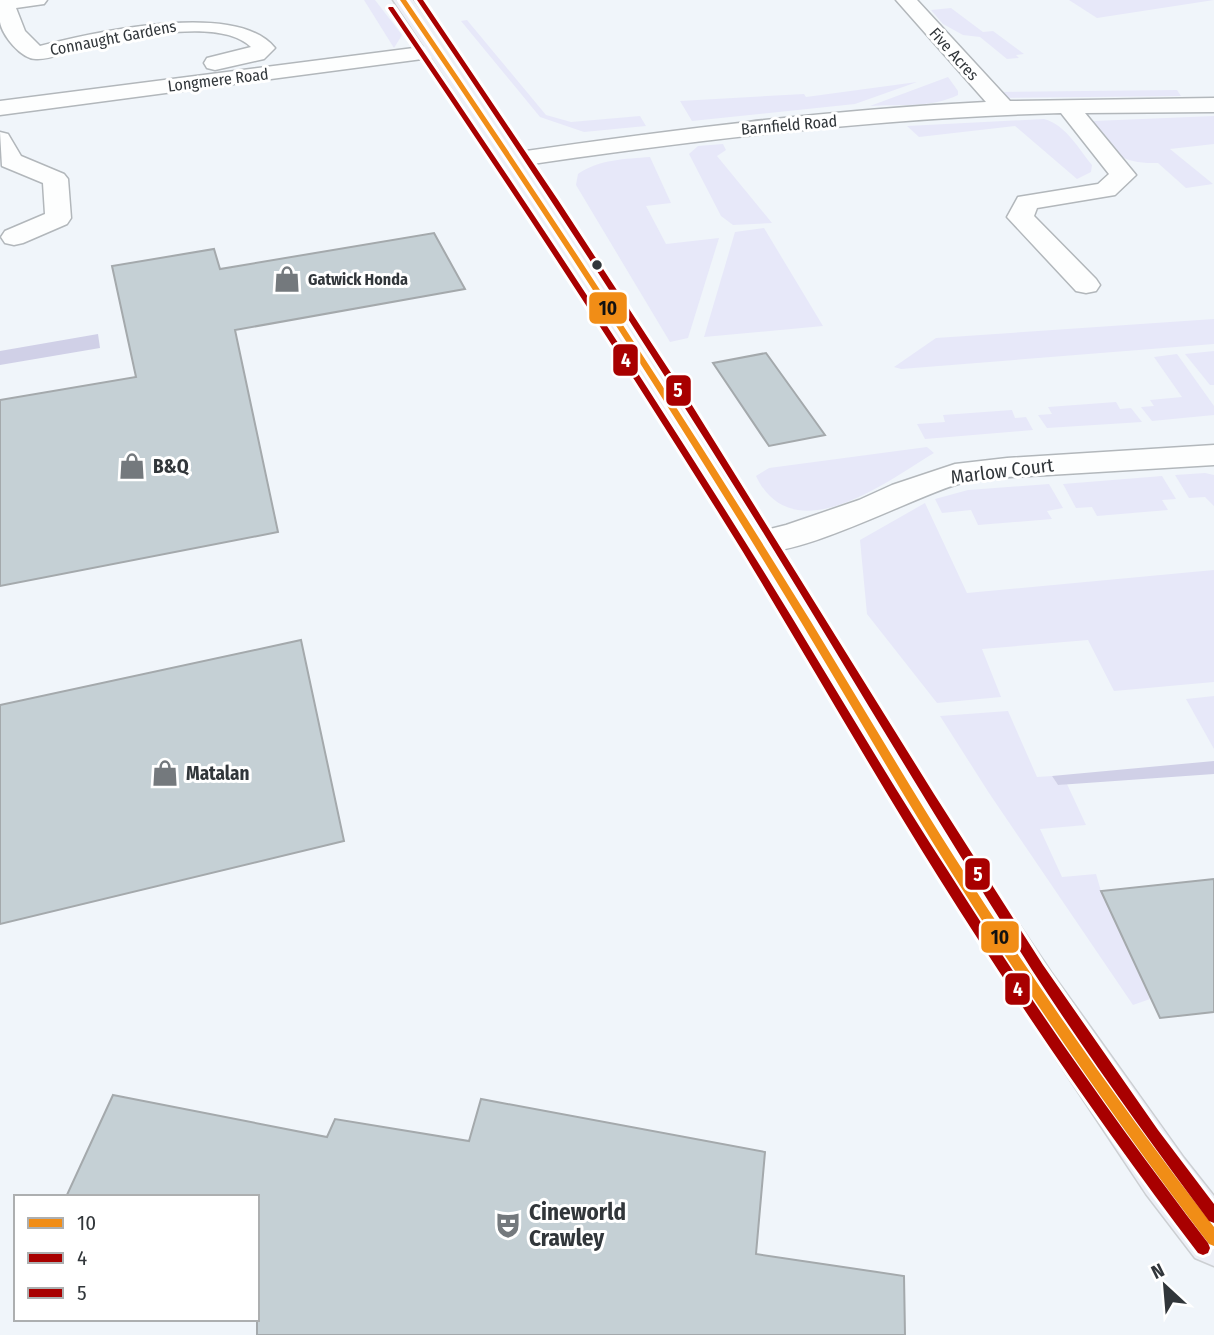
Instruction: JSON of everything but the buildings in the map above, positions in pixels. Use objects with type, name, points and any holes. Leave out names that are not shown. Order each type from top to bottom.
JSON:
[{"type":"main road","points":[[403,0],[512,160],[758,543],[921,813],[1034,986],[1165,1176],[1214,1240]]},
{"type":"street","points":[[2,4],[37,0]]},
{"type":"street","name":"Five Acres","points":[[906,0],[1003,108]]},
{"type":"street","name":"Connaught Gardens","points":[[2,4],[10,28],[19,41],[36,53],[152,27],[220,22],[244,27],[260,38],[264,48],[256,54],[165,71]]},
{"type":"street","name":"Longmere Road","points":[[0,108],[437,51]]},
{"type":"street","points":[[25,73],[26,64],[36,53]]},
{"type":"street","name":"Barnfield Road","points":[[512,160],[666,136],[1003,108],[1214,105]]},
{"type":"street","points":[[1068,107],[1123,175],[1106,190],[1027,202],[1020,217],[1086,285]]},
{"type":"street","points":[[0,139],[11,161],[55,179],[58,218],[14,237]]},
{"type":"street","name":"Marlow Court","points":[[758,543],[795,534],[871,508],[904,492],[955,474],[1007,467],[1214,455]]},
{"type":"shaded area","points":[[364,0],[375,0],[402,35],[394,48]]},
{"type":"shaded area","points":[[1069,0],[1214,0],[1097,18]]},
{"type":"shaded area","points":[[951,8],[983,32],[993,31],[1024,54],[1016,55],[1019,58],[1007,59],[980,37],[963,35],[943,24],[931,10]]},
{"type":"shaded area","points":[[467,20],[546,115],[571,122],[640,116],[646,126],[584,132],[540,117],[461,21]]},
{"type":"shaded area","points":[[948,77],[958,95],[948,99],[926,104],[870,106]]},
{"type":"shaded area","points":[[917,82],[855,104],[692,121],[680,101],[804,94],[806,97]]},
{"type":"shaded area","points":[[1177,90],[1181,96],[999,98],[995,92]]},
{"type":"shaded area","points":[[1214,116],[1214,144],[1170,149],[1213,184],[1186,188],[1158,163],[1136,162],[1112,151],[1090,127],[1094,121]]},
{"type":"shaded area","points":[[1044,119],[1059,126],[1071,138],[1092,165],[1091,172],[1077,179],[1015,126],[919,137],[907,126]]},
{"type":"shaded area","points":[[723,144],[726,150],[717,156],[772,223],[733,225],[721,216],[689,154],[698,146]]},
{"type":"shaded area","points":[[650,157],[671,203],[646,206],[666,244],[719,238],[688,338],[670,342],[576,185],[578,174],[595,165]]},
{"type":"shaded area","points":[[764,228],[823,326],[704,337],[735,232]]},
{"type":"shaded area","points":[[1214,319],[1214,344],[901,369],[894,367],[936,338]]},
{"type":"shaded area","points":[[98,334],[100,348],[0,365],[0,351]]},
{"type":"shaded area","points":[[1214,351],[1214,385],[1210,385],[1185,354]]},
{"type":"shaded area","points":[[1177,354],[1214,406],[1214,415],[1152,421],[1141,407],[1154,406],[1150,400],[1182,397],[1154,357]]},
{"type":"shaded area","points":[[1116,402],[1120,409],[1131,408],[1142,422],[1047,428],[1038,415],[1052,414],[1048,407]]},
{"type":"shaded area","points":[[1012,410],[1015,418],[1026,417],[1033,430],[925,439],[917,424],[945,422],[943,415]]},
{"type":"shaded area","points":[[927,447],[934,453],[868,493],[842,504],[817,510],[793,509],[772,499],[756,476],[769,468]]},
{"type":"shaded area","points":[[1175,475],[1214,475],[1214,506],[1205,497],[1189,498]]},
{"type":"shaded area","points":[[1162,476],[1176,499],[1162,500],[1168,510],[1097,516],[1092,507],[1076,508],[1063,484]]},
{"type":"shaded area","points":[[1049,484],[1063,508],[1047,511],[1052,519],[978,525],[971,510],[942,513],[935,499],[968,490]]},
{"type":"shaded area","points":[[925,503],[967,593],[1214,570],[1214,682],[1114,691],[1088,640],[982,649],[1001,697],[937,703],[867,614],[860,540]]},
{"type":"shaded area","points":[[1214,696],[1214,749],[1186,699]]},
{"type":"shaded area","points":[[1008,711],[1037,777],[1052,776],[1058,785],[1067,784],[1086,825],[1040,829],[1062,877],[1096,874],[1101,891],[1150,999],[1133,1005],[940,716]]},
{"type":"shaded area","points":[[1214,761],[1214,774],[1058,785],[1052,776]]},
{"type":"transit line","name":"10","points":[[403,0],[539,201],[671,405],[988,920],[1098,1082],[1214,1239]]},
{"type":"transit line","name":"5","points":[[420,0],[686,402],[1038,969],[1153,1135],[1214,1216]]},
{"type":"transit line","name":"4","points":[[391,8],[660,413],[978,928],[1087,1091],[1203,1248]]},
{"type":"place","name":"Gatwick Honda","points":[[287,279]]},
{"type":"place","name":"B&Q","points":[[132,466]]},
{"type":"place","name":"Matalan","points":[[165,773]]},
{"type":"place","name":"Cineworld Crawley","points":[[508,1225]]}]
